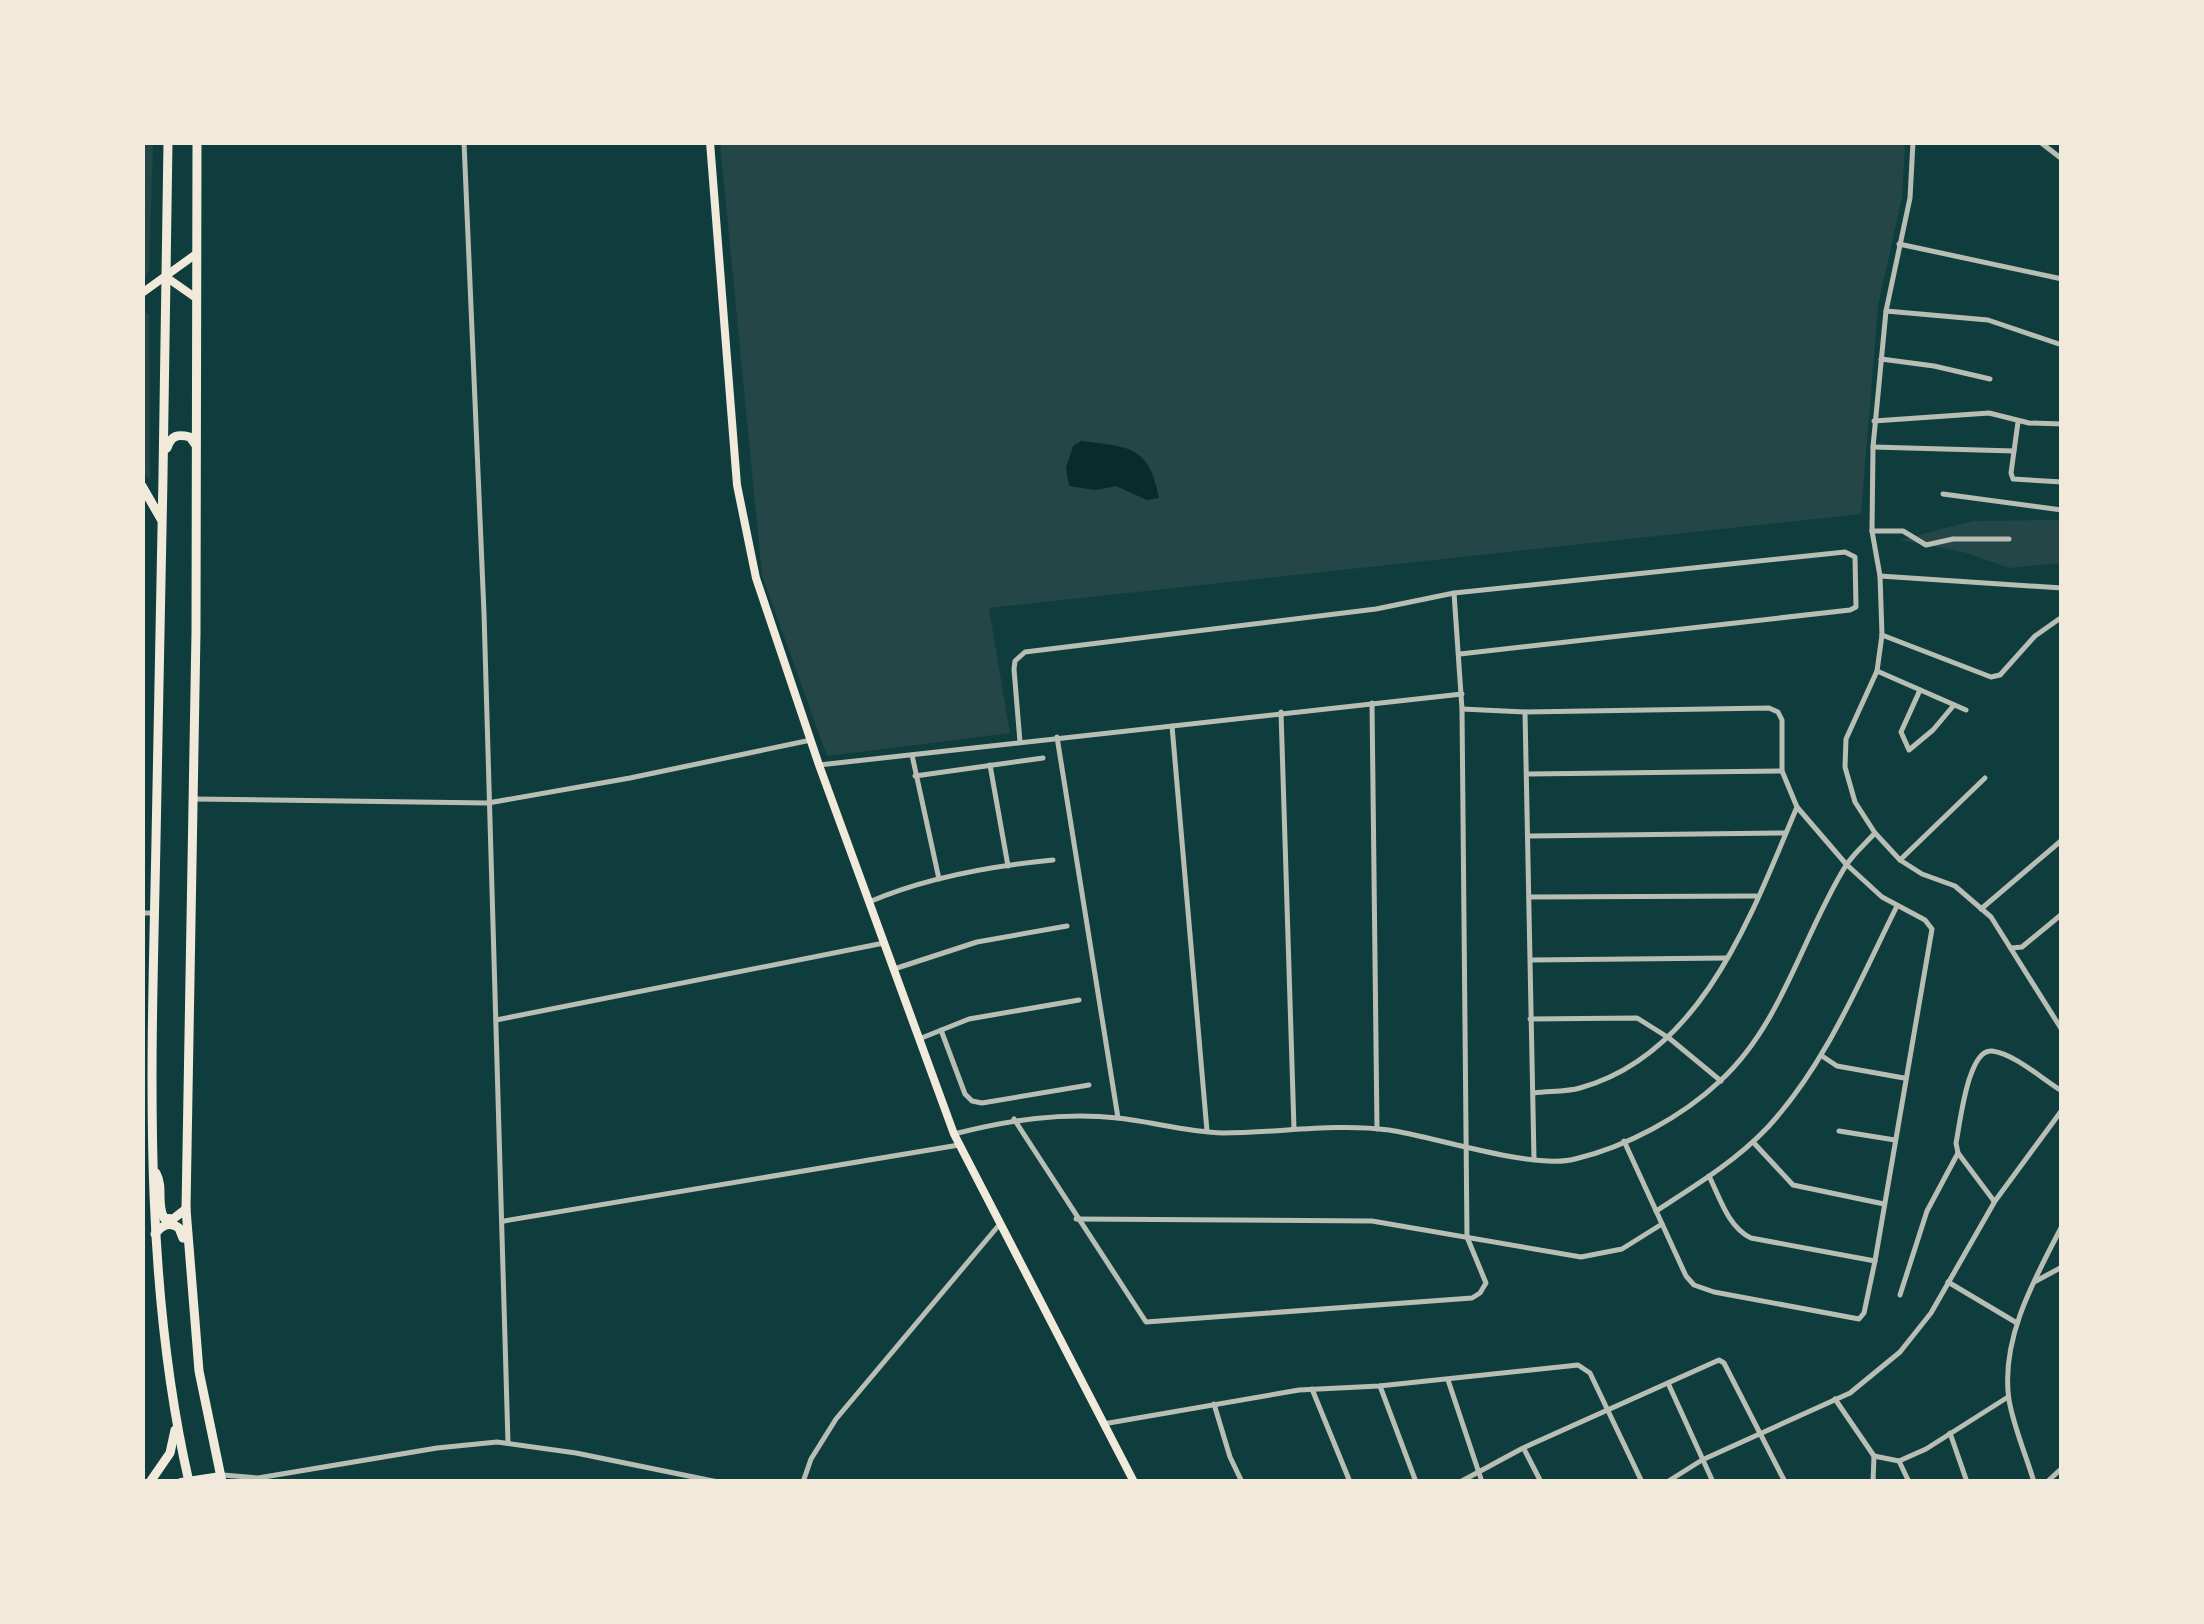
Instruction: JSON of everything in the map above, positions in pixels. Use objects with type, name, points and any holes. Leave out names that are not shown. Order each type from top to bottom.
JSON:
[{"type":"main road","points":[[168,142],[155,913],[155,1235],[160,1302],[189,1481]]},
{"type":"main road","points":[[182,1482],[221,1479],[199,1371],[186,1208],[197,452],[197,142]]},
{"type":"main road","points":[[710,142],[730,408],[745,532],[756,578],[954,1134],[1134,1482]]},
{"type":"main road","points":[[142,294],[196,254]]},
{"type":"main road","points":[[166,277],[196,298]]},
{"type":"main road","points":[[165,455],[168,444],[179,434],[190,436],[197,452]]},
{"type":"main road","points":[[142,486],[162,521]]},
{"type":"main road","points":[[155,1171],[161,1184],[160,1211],[164,1218],[174,1219],[186,1208]]},
{"type":"main road","points":[[155,1235],[166,1225],[180,1228],[184,1277],[191,1289]]},
{"type":"main road","points":[[150,1482],[170,1453],[176,1417]]},
{"type":"street","points":[[464,142],[484,614],[508,1443]]},
{"type":"street","points":[[1912,142],[1910,198],[1886,311],[1874,421],[1872,531],[1880,576],[1882,635],[1877,672],[1852,722],[1844,754],[1855,802],[1875,833],[1900,860],[1922,874],[1955,886],[1981,908],[2012,948],[2061,1027]]},
{"type":"street","points":[[2040,142],[2062,159]]},
{"type":"street","points":[[1899,244],[2062,279]]},
{"type":"street","points":[[1886,311],[1988,320],[2062,345]]},
{"type":"street","points":[[1881,359],[1990,379]]},
{"type":"street","points":[[1874,421],[1988,413],[2018,421],[2062,424]]},
{"type":"street","points":[[2018,421],[2013,479],[2062,482]]},
{"type":"street","points":[[1873,447],[2014,451]]},
{"type":"street","points":[[1943,494],[2062,510]]},
{"type":"street","points":[[1872,531],[1903,531],[1926,544],[1953,539],[2009,539]]},
{"type":"street","points":[[1020,742],[1014,669],[1025,652],[1376,609],[1454,593],[1845,552],[1855,557],[1856,607],[1843,611],[1460,654]]},
{"type":"street","points":[[1880,576],[2062,588]]},
{"type":"street","points":[[1014,1120],[1146,1322],[1472,1298],[1480,1293],[1486,1283],[1467,1236],[1462,694],[1454,593]]},
{"type":"street","points":[[1882,635],[1991,677],[2000,675],[2034,636],[2062,617]]},
{"type":"street","points":[[1877,672],[1966,710]]},
{"type":"street","points":[[1920,690],[1902,732],[1909,750],[1954,705]]},
{"type":"street","points":[[820,765],[1462,694]]},
{"type":"street","points":[[1372,704],[1377,1129]]},
{"type":"street","points":[[1462,709],[1526,712],[1769,708],[1778,712],[1782,720],[1782,771],[1796,808],[1882,897],[1929,923],[1931,938],[1864,1314],[1855,1320],[1704,1290],[1686,1276],[1624,1141]]},
{"type":"street","points":[[1281,712],[1294,1129]]},
{"type":"street","points":[[1526,712],[1534,1159]]},
{"type":"street","points":[[1172,726],[1207,1132]]},
{"type":"street","points":[[1058,738],[1118,1118]]},
{"type":"street","points":[[192,799],[488,803],[811,740]]},
{"type":"street","points":[[912,755],[940,879]]},
{"type":"street","points":[[915,776],[1043,758]]},
{"type":"street","points":[[990,765],[1008,866]]},
{"type":"street","points":[[1528,774],[1782,771]]},
{"type":"street","points":[[1900,860],[1985,778]]},
{"type":"street","points":[[1534,1092],[1577,1090],[1606,1079],[1668,1038],[1688,1016],[1727,958],[1796,808]]},
{"type":"street","points":[[1530,836],[1786,832]]},
{"type":"street","points":[[954,1134],[1014,1120],[1073,1115],[1207,1132],[1377,1129],[1534,1159],[1572,1160],[1624,1141],[1674,1116],[1721,1081],[1744,1056],[1782,994],[1846,864],[1875,833]]},
{"type":"street","points":[[1981,908],[2062,840]]},
{"type":"street","points":[[869,902],[940,879],[1053,860]]},
{"type":"street","points":[[1529,898],[1757,896]]},
{"type":"street","points":[[1656,1211],[1753,1142],[1822,1056],[1897,906]]},
{"type":"street","points":[[142,913],[155,913]]},
{"type":"street","points":[[2012,948],[2022,947],[2062,914]]},
{"type":"street","points":[[894,969],[977,942],[1067,926]]},
{"type":"street","points":[[496,1020],[884,943]]},
{"type":"street","points":[[1530,960],[1727,958]]},
{"type":"street","points":[[920,1039],[993,1014],[1078,1000]]},
{"type":"street","points":[[1530,1019],[1637,1018],[1721,1081]]},
{"type":"street","points":[[941,1030],[965,1094],[972,1102],[982,1104],[1088,1086]]},
{"type":"street","points":[[1995,1201],[1958,1152],[1956,1143],[1973,1062],[1990,1050],[2062,1091]]},
{"type":"street","points":[[1822,1056],[1838,1066],[1904,1078]]},
{"type":"street","points":[[1667,1482],[1702,1460],[1850,1392],[1900,1352],[1931,1314],[1995,1201],[2062,1110]]},
{"type":"street","points":[[1839,1132],[1894,1140]]},
{"type":"street","points":[[1753,1142],[1793,1185],[1884,1204]]},
{"type":"street","points":[[504,1221],[959,1145]]},
{"type":"street","points":[[1900,1295],[1927,1210],[1958,1152]]},
{"type":"street","points":[[1709,1176],[1742,1234],[1875,1261]]},
{"type":"street","points":[[1076,1219],[1372,1221],[1582,1257],[1622,1249],[1662,1224]]},
{"type":"street","points":[[803,1482],[811,1459],[836,1419],[999,1225]]},
{"type":"street","points":[[2034,1482],[2008,1396],[2012,1344],[2034,1282],[2062,1226]]},
{"type":"street","points":[[2034,1282],[2062,1267]]},
{"type":"street","points":[[1948,1282],[2017,1323]]},
{"type":"street","points":[[1460,1482],[1523,1448],[1715,1360],[1724,1363],[1783,1481]]},
{"type":"street","points":[[1103,1424],[1312,1389],[1380,1386],[1578,1365],[1586,1368],[1642,1482]]},
{"type":"street","points":[[1448,1379],[1482,1482]]},
{"type":"street","points":[[1668,1383],[1713,1482]]},
{"type":"street","points":[[1380,1386],[1416,1482]]},
{"type":"street","points":[[1312,1389],[1350,1482]]},
{"type":"street","points":[[1874,1456],[1900,1461],[2008,1396]]},
{"type":"street","points":[[1836,1399],[1874,1456],[1873,1482]]},
{"type":"street","points":[[1214,1404],[1242,1482]]},
{"type":"street","points":[[1950,1434],[1967,1482]]},
{"type":"street","points":[[221,1479],[254,1480],[437,1448],[508,1443],[718,1482]]},
{"type":"street","points":[[1523,1448],[1541,1482]]},
{"type":"street","points":[[1900,1461],[1910,1482]]},
{"type":"street","points":[[2047,1482],[2062,1468]]},
{"type":"shaded area","points":[[143,142],[153,143],[149,271],[143,280]]},
{"type":"shaded area","points":[[720,143],[1905,143],[1902,197],[1878,306],[1861,514],[989,608],[1010,733],[827,756],[762,575]]},
{"type":"shaded area","points":[[144,312],[149,314],[150,479],[142,472]]},
{"type":"shaded area","points":[[1081,441],[1124,448],[1143,458],[1159,498],[1147,500],[1116,486],[1096,490],[1069,486],[1066,468],[1073,446]]},
{"type":"shaded area","points":[[2061,520],[2061,563],[2009,568],[1967,553],[1900,540],[1973,521]]}]
